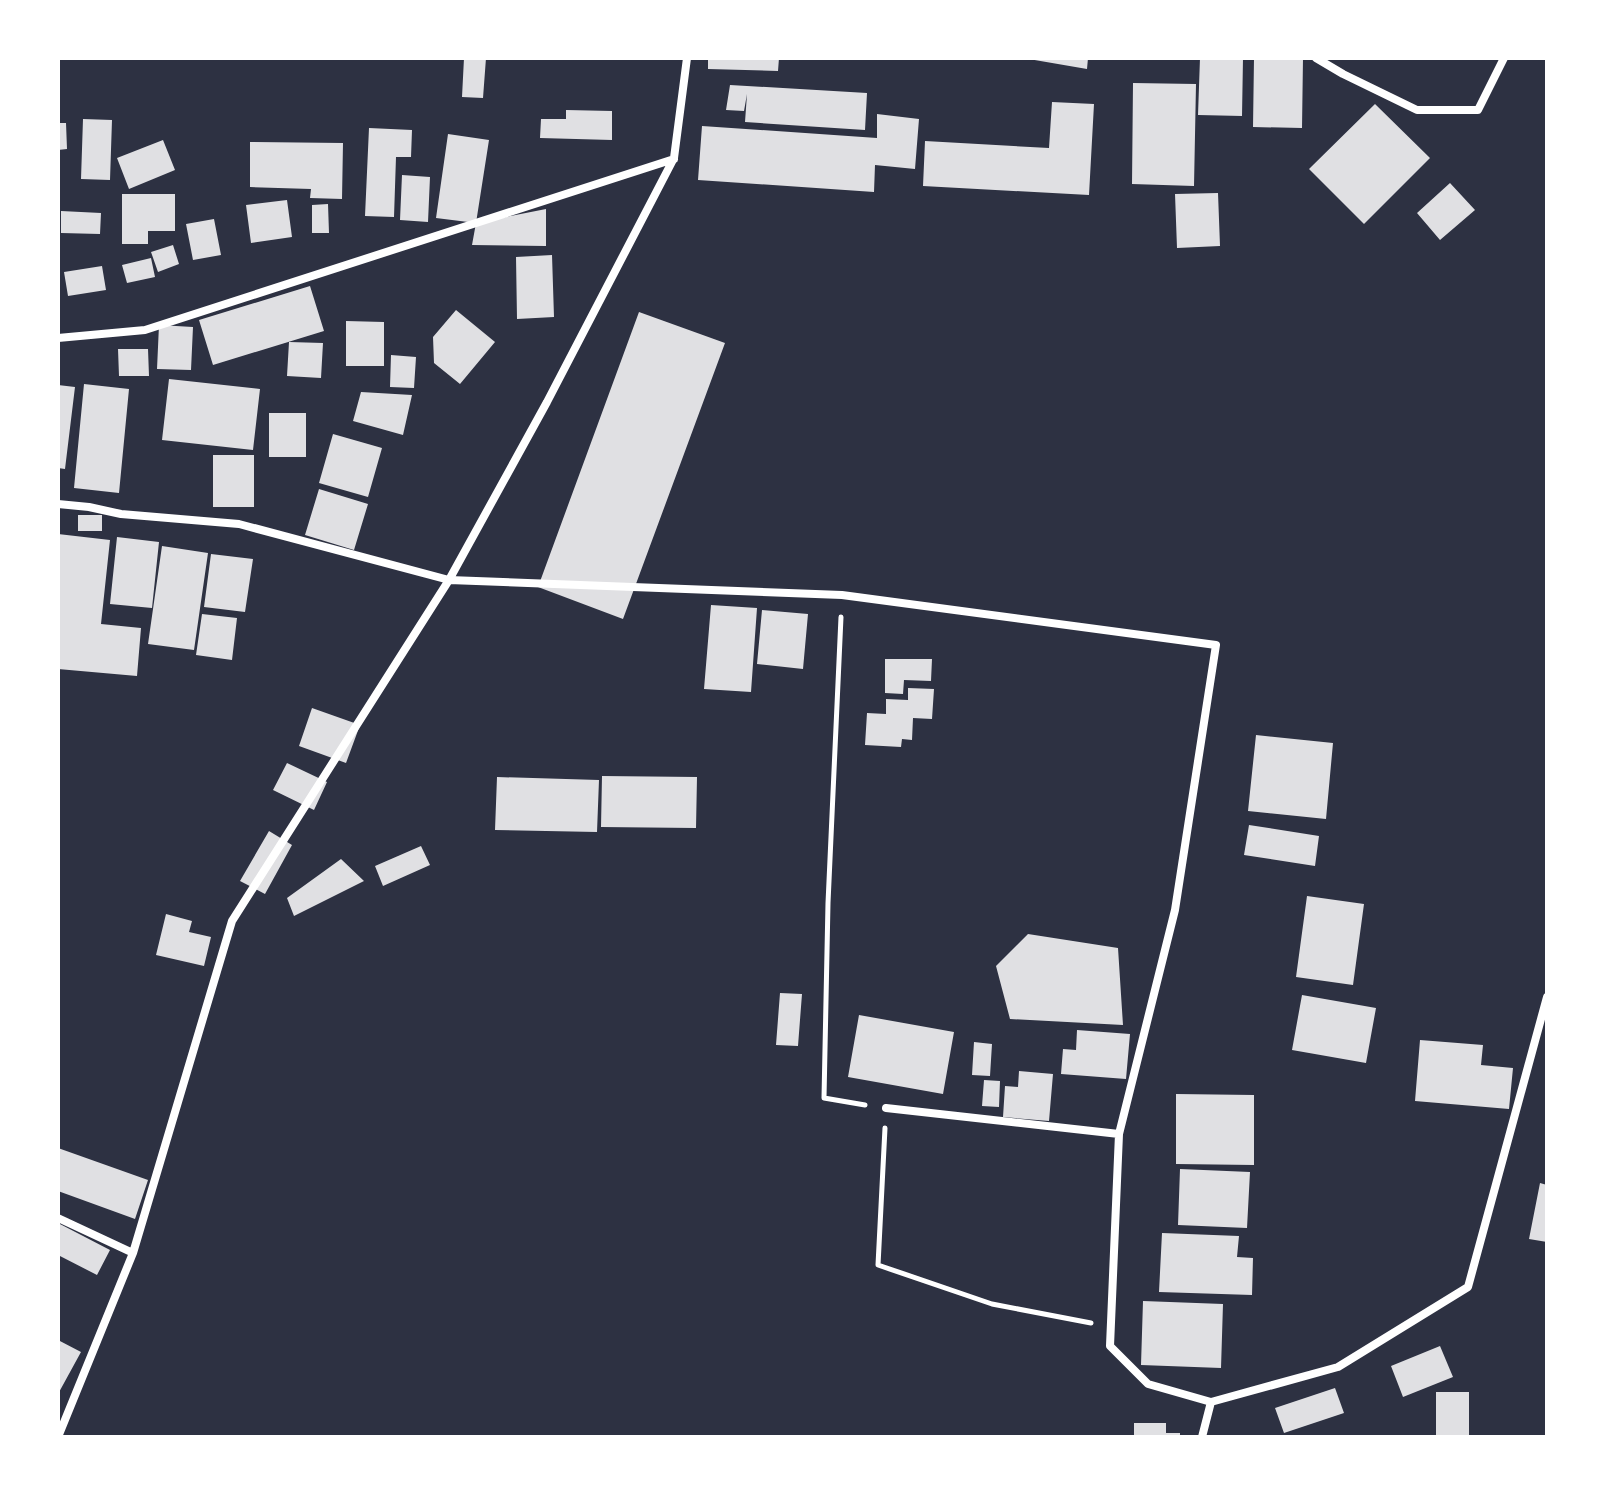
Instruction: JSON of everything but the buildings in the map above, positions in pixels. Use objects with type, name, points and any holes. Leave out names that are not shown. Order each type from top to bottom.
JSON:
[{"type":"street","points":[[58,1437],[133,1253],[232,921],[449,580],[547,402],[674,158],[687,58]]},
{"type":"street","points":[[1316,58],[1417,110],[1478,110],[1504,58]]},
{"type":"street","points":[[58,338],[145,330],[674,158]]},
{"type":"street","points":[[58,504],[121,514],[239,524],[449,580],[842,595],[1216,645],[1175,910],[1119,1134],[1110,1346],[1148,1384],[1211,1402],[1338,1367],[1468,1287],[1547,997]]},
{"type":"street","points":[[886,1108],[1119,1134]]},
{"type":"street","points":[[58,1218],[133,1253]]},
{"type":"street","points":[[1202,1437],[1211,1402]]},
{"type":"path","points":[[842,595],[828,903],[824,1098],[886,1108],[878,1265],[992,1304],[1112,1327]]}]
